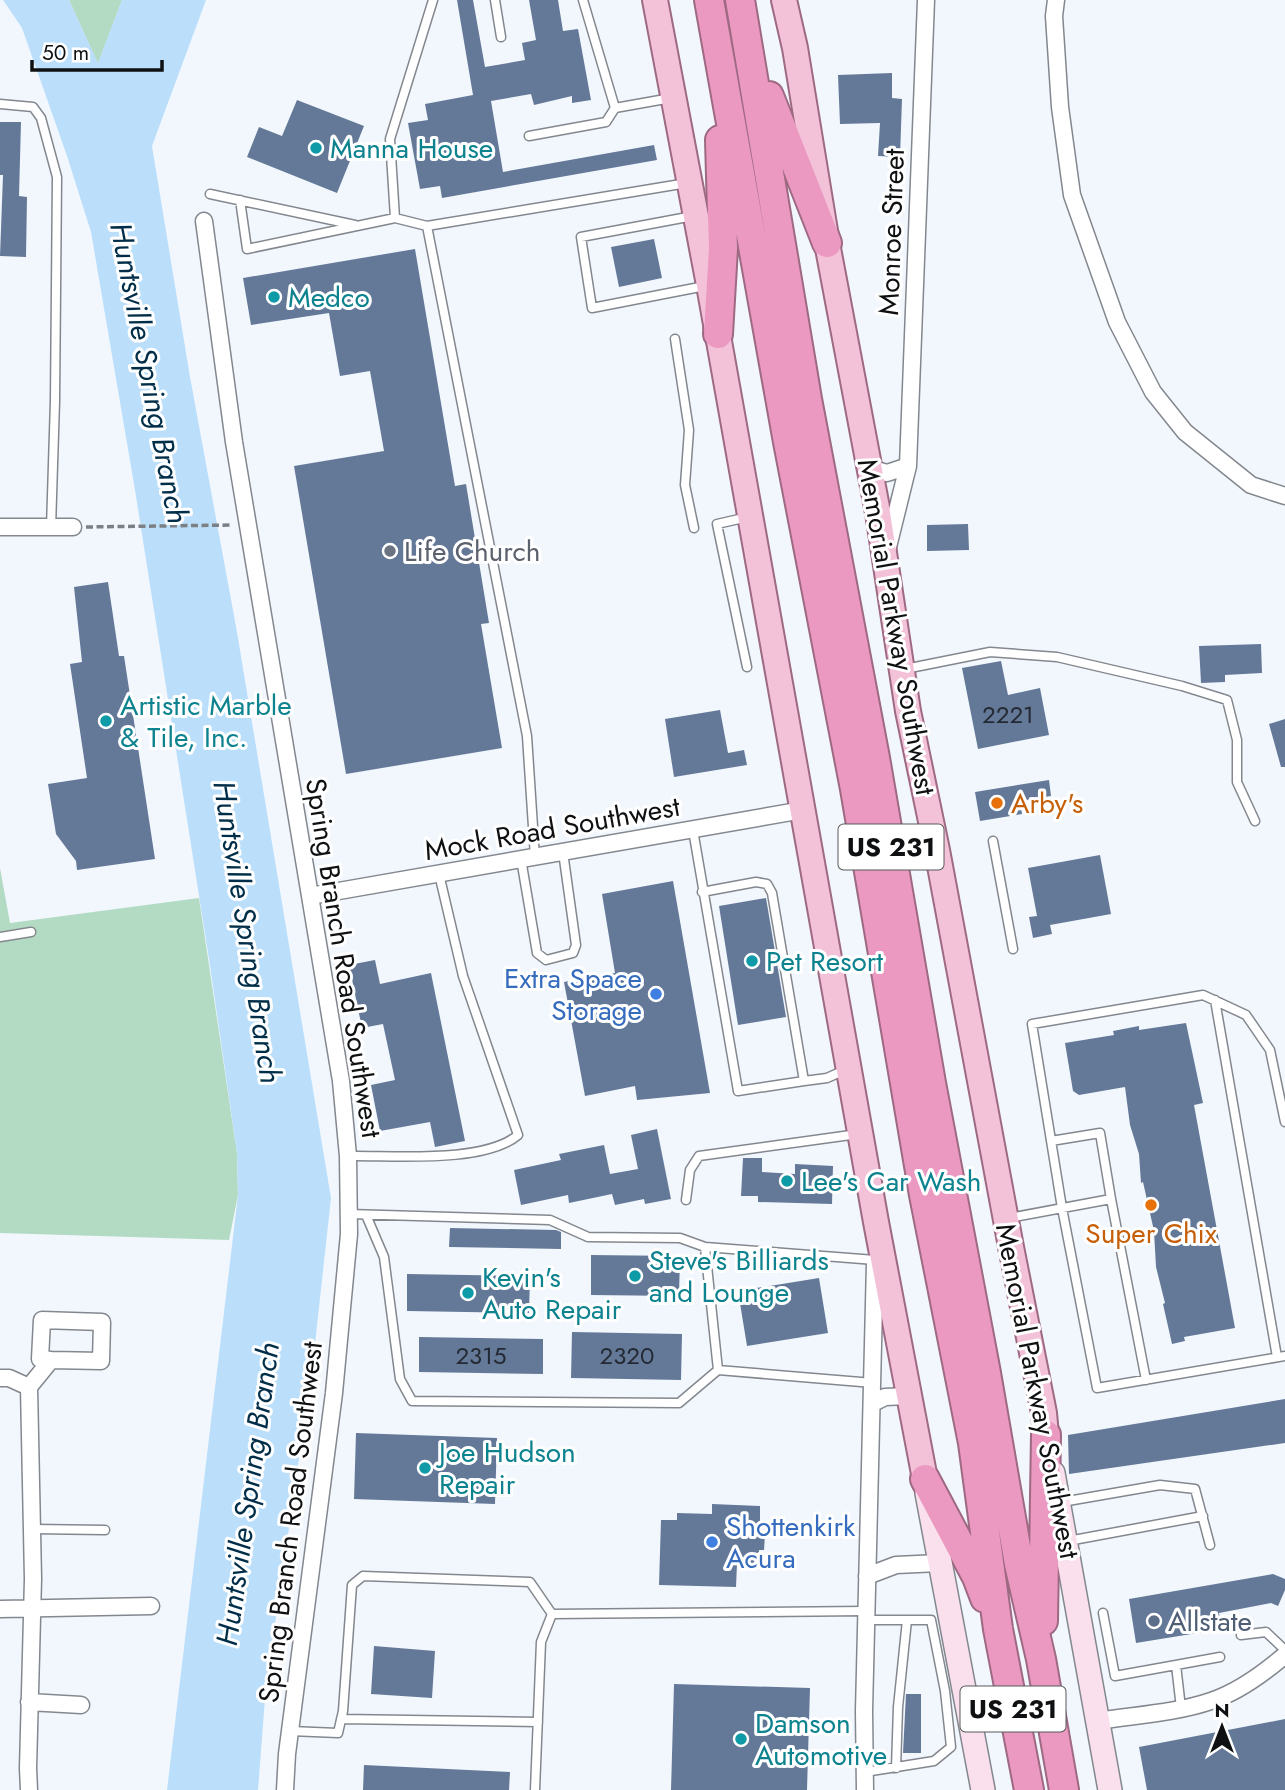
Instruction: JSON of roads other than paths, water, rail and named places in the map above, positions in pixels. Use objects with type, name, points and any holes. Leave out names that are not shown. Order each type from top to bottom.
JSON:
[{"type":"highway","name":"US 231","points":[[709,0],[788,442],[855,789],[924,1195],[973,1443],[998,1629],[1029,1790]]},
{"type":"highway","name":"Memorial Parkway Southwest","points":[[740,0],[807,399],[875,758],[1019,1564],[1041,1659],[1064,1790]]},
{"type":"highway","points":[[745,34],[827,243]]},
{"type":"highway","points":[[718,334],[723,248],[719,54]]},
{"type":"highway","points":[[1041,1659],[1046,1435]]},
{"type":"highway","points":[[925,1479],[977,1577],[998,1629]]},
{"type":"main road","points":[[654,0],[718,334],[876,1222],[925,1479],[939,1563],[940,1618],[973,1739],[983,1790]]},
{"type":"main road","name":"Memorial Parkway Southwest","points":[[784,0],[886,560],[902,669],[1044,1413],[1110,1790]]},
{"type":"street","name":"Monroe Street","points":[[886,560],[908,466],[926,0]]},
{"type":"street","points":[[1056,0],[1054,16],[1060,107],[1072,195],[1117,322],[1153,392],[1185,432],[1251,485],[1285,496]]},
{"type":"street","name":"Spring Branch Road Southwest","points":[[204,221],[234,442],[341,1081],[348,1156],[349,1234],[334,1393],[290,1731],[285,1790]]},
{"type":"street","points":[[869,468],[887,473],[908,466]]},
{"type":"street","points":[[0,527],[73,527]]},
{"type":"street","name":"Mock Road Southwest","points":[[310,897],[803,810]]},
{"type":"street","points":[[865,1790],[866,1616],[876,1222]]},
{"type":"street","points":[[42,1320],[102,1322],[101,1361],[51,1360],[40,1359],[42,1320]]},
{"type":"street","points":[[29,1790],[32,1529],[29,1387],[51,1360]]},
{"type":"street","points":[[0,1378],[9,1378],[29,1387]]},
{"type":"street","points":[[873,1403],[886,1397],[908,1396]]},
{"type":"street","points":[[867,1576],[896,1565],[939,1563]]},
{"type":"street","points":[[0,1609],[151,1606]]},
{"type":"street","points":[[1098,1721],[1213,1701],[1263,1674],[1285,1653]]},
{"type":"street","points":[[29,1702],[81,1705]]},
{"type":"lane","points":[[395,218],[390,139],[433,0]]},
{"type":"lane","points":[[495,0],[501,37]]},
{"type":"lane","points":[[583,0],[615,108]]},
{"type":"lane","points":[[529,136],[606,122],[615,108],[673,98]]},
{"type":"lane","points":[[0,104],[33,107],[41,118],[57,177],[51,528]]},
{"type":"lane","points":[[240,200],[247,249],[395,218],[427,226],[690,183]]},
{"type":"lane","points":[[210,194],[357,225]]},
{"type":"lane","points":[[696,215],[581,237],[592,308],[709,285]]},
{"type":"lane","points":[[427,226],[527,736],[528,858],[537,953],[546,960],[573,953],[576,945],[564,852]]},
{"type":"lane","points":[[675,339],[689,430],[685,485],[694,528]]},
{"type":"lane","points":[[747,667],[717,524],[751,517]]},
{"type":"lane","points":[[902,669],[990,652],[1057,657],[1182,686],[1227,700],[1237,740],[1237,782],[1255,821]]},
{"type":"lane","points":[[693,830],[738,1091],[827,1078],[850,1068]]},
{"type":"lane","points":[[993,841],[1013,948]]},
{"type":"lane","points":[[348,1156],[470,1154],[510,1142],[518,1135],[463,976],[439,874]]},
{"type":"lane","points":[[702,892],[756,882],[766,884],[772,893],[804,1081]]},
{"type":"lane","points":[[0,937],[31,932]]},
{"type":"lane","points":[[1215,1000],[1281,1356],[1097,1388],[1062,1208],[1031,1024],[1203,995],[1215,1000],[1246,1015],[1270,1050],[1285,1122]]},
{"type":"lane","points":[[685,1200],[690,1170],[699,1156],[861,1133]]},
{"type":"lane","points":[[1051,1142],[1100,1133],[1146,1380]]},
{"type":"lane","points":[[1006,1219],[1111,1199]]},
{"type":"lane","points":[[349,1214],[550,1220],[588,1237],[680,1238],[705,1247],[875,1260]]},
{"type":"lane","points":[[366,1215],[384,1256],[400,1379],[412,1401],[679,1403],[718,1370],[873,1383]]},
{"type":"lane","points":[[705,1247],[718,1370]]},
{"type":"lane","points":[[1059,1502],[1160,1485],[1195,1489],[1210,1545]]},
{"type":"lane","points":[[1066,1541],[1203,1517]]},
{"type":"lane","points":[[32,1529],[106,1530]]},
{"type":"lane","points":[[290,1731],[338,1733],[352,1586],[363,1576],[530,1582],[552,1614]]},
{"type":"lane","points":[[1103,1613],[1115,1676],[1220,1657]]},
{"type":"lane","points":[[552,1614],[866,1616],[907,1620],[940,1618],[951,1746]]},
{"type":"lane","points":[[535,1790],[541,1642],[552,1614]]},
{"type":"lane","points":[[896,1768],[898,1707],[907,1620]]},
{"type":"lane","points":[[1241,1635],[1266,1632],[1285,1653]]},
{"type":"lane","points":[[1176,1665],[1181,1708]]},
{"type":"lane","points":[[341,1720],[538,1722]]},
{"type":"lane","points":[[865,1772],[934,1761],[951,1746],[973,1739]]},
{"type":"water","name":"Huntsville Spring Branch","points":[[3,0],[69,0],[98,63],[122,0],[206,0],[152,146],[190,377],[237,632],[331,1198],[313,1362],[266,1686],[258,1790],[167,1790],[238,1195],[237,1153],[135,490],[91,232],[22,28]]},
{"type":"place","name":"Manna House","points":[[316,148]]},
{"type":"place","name":"Medco","points":[[274,297]]},
{"type":"place","name":"Life Church","points":[[390,551]]},
{"type":"place","name":"Artistic Marble & Tile, Inc.","points":[[106,721]]},
{"type":"place","name":"Arby's","points":[[997,803]]},
{"type":"place","name":"Pet Resort","points":[[752,961]]},
{"type":"place","name":"Extra Space Storage","points":[[656,994]]},
{"type":"place","name":"Lee's Car Wash","points":[[787,1181]]},
{"type":"place","name":"Super Chix","points":[[1151,1205]]},
{"type":"place","name":"Steve's Billiards and Lounge","points":[[635,1276]]},
{"type":"place","name":"Kevin's Auto Repair","points":[[468,1293]]},
{"type":"place","name":"Joe Hudson Repair","points":[[425,1468]]},
{"type":"place","name":"Shottenkirk Acura","points":[[712,1542]]},
{"type":"place","name":"Allstate","points":[[1154,1621]]},
{"type":"place","name":"Damson Automotive","points":[[741,1739]]}]
